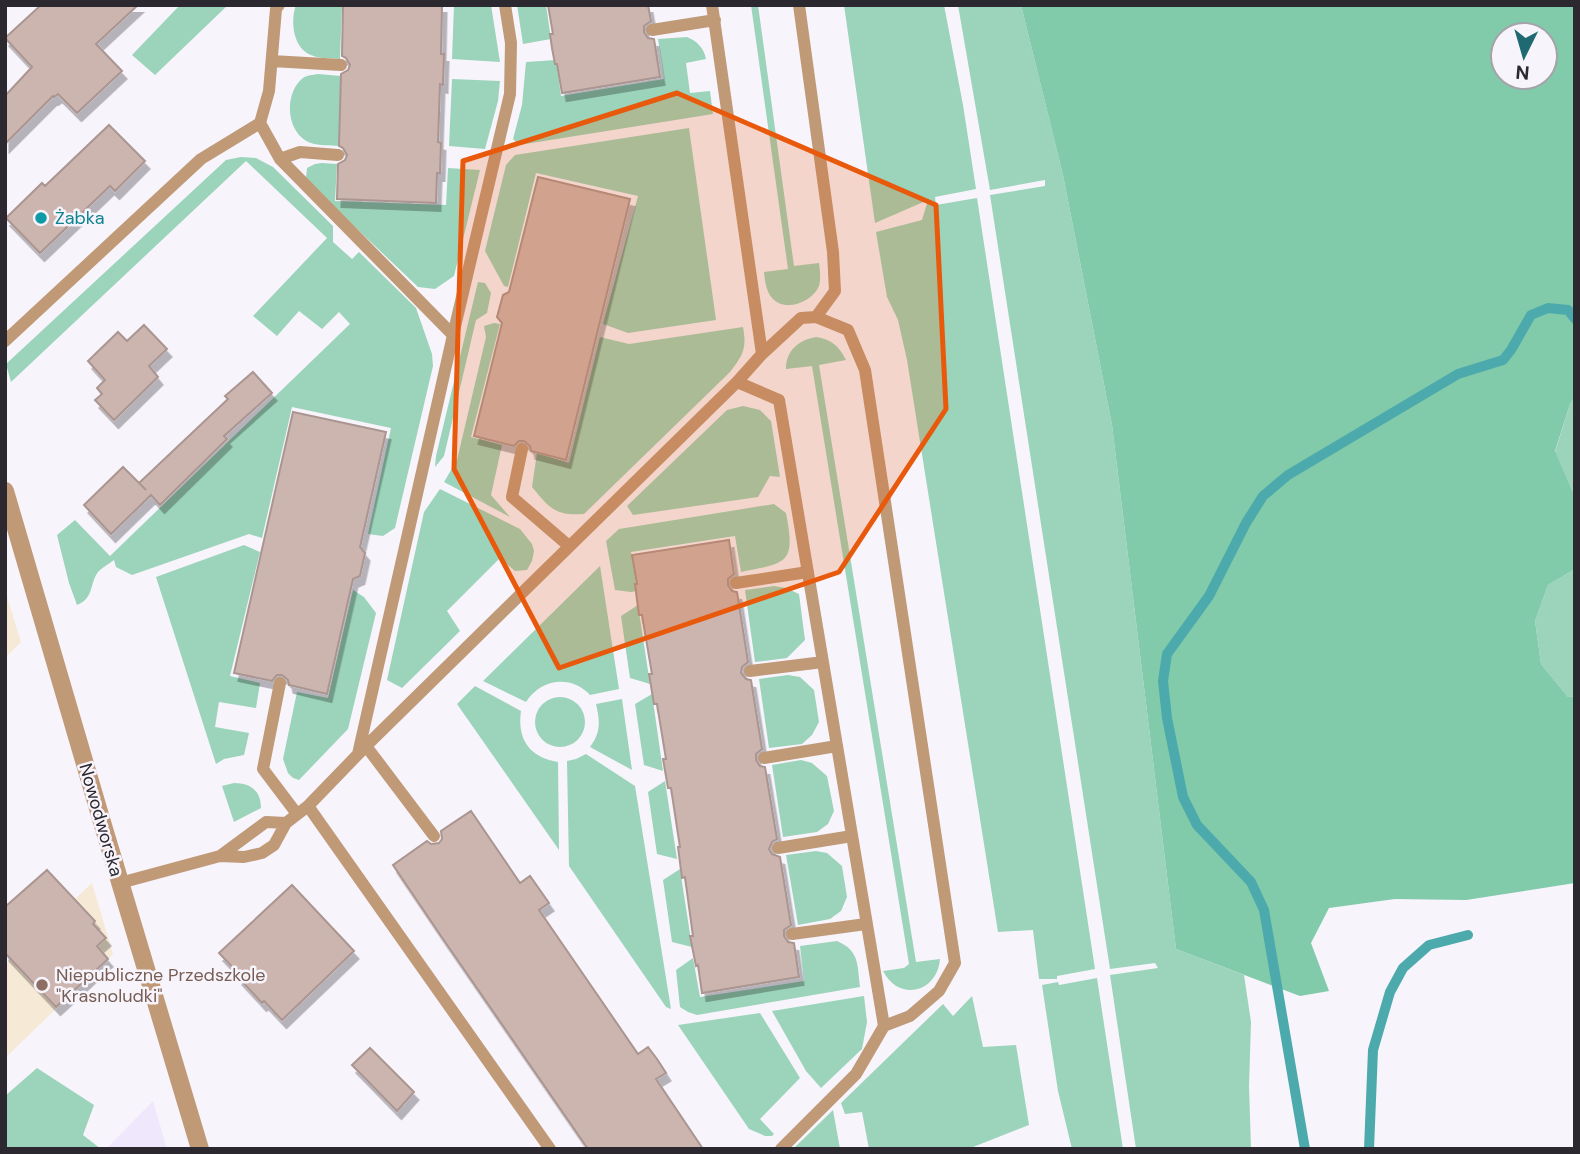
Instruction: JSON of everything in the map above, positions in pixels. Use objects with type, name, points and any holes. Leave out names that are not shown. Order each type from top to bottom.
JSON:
[{"type":"street","name":"Nowodworska","points":[[5,491],[200,1149]]},
{"type":"lane","points":[[5,341],[201,159],[260,122],[269,91],[276,9],[279,5]]},
{"type":"lane","points":[[362,750],[453,335],[510,94],[511,43],[505,5]]},
{"type":"lane","points":[[712,5],[762,354]]},
{"type":"lane","points":[[799,5],[833,253],[835,291],[816,317]]},
{"type":"lane","points":[[652,30],[715,20]]},
{"type":"lane","points":[[272,61],[341,65]]},
{"type":"lane","points":[[260,122],[280,159],[453,335]]},
{"type":"lane","points":[[280,159],[300,152],[338,155]]},
{"type":"lane","points":[[120,883],[220,856],[244,857],[262,853],[274,845],[286,823],[303,810],[737,382],[762,354],[801,318],[816,317],[848,330],[865,370],[955,963],[939,991],[910,1016],[884,1026],[856,1074],[781,1149]]},
{"type":"lane","points":[[737,382],[779,400],[884,1026]]},
{"type":"lane","points":[[522,449],[512,497],[569,546]]},
{"type":"lane","points":[[736,583],[808,572]]},
{"type":"lane","points":[[750,671],[823,662]]},
{"type":"lane","points":[[280,683],[263,769],[303,810],[550,1149]]},
{"type":"lane","points":[[764,758],[837,746]]},
{"type":"lane","points":[[362,750],[434,836]]},
{"type":"lane","points":[[220,856],[266,822],[286,823]]},
{"type":"lane","points":[[778,848],[852,836]]},
{"type":"lane","points":[[792,934],[866,924]]},
{"type":"highlighted area","points":[[677,93],[936,205],[946,409],[839,572],[559,668],[454,469],[463,161]]},
{"type":"shaded area","points":[[5,590],[21,642],[5,658]]},
{"type":"shaded area","name":"Niepubliczne Przedszkole \"Krasnoludki\"","points":[[92,883],[113,954],[5,1058],[5,964],[73,897],[75,899]]},
{"type":"shaded area","points":[[153,1101],[167,1149],[106,1149]]},
{"type":"green space","points":[[180,5],[228,5],[155,75],[132,55]]},
{"type":"green space","points":[[296,5],[342,5],[340,59],[314,56],[300,46],[293,26]]},
{"type":"green space","points":[[454,5],[491,5],[500,62],[452,59]]},
{"type":"green space","points":[[517,5],[546,5],[551,39],[523,44]]},
{"type":"green space","points":[[751,5],[758,5],[794,266],[819,263],[820,280],[816,292],[798,304],[784,305],[772,298],[765,279],[764,272],[788,269]]},
{"type":"green space","points":[[844,5],[944,5],[976,189],[935,197],[936,205],[977,198],[1095,969],[1057,976],[1057,979],[1039,979],[1033,930],[998,932],[907,360],[898,320],[887,297],[876,232],[922,220],[928,200],[875,223]]},
{"type":"green space","points":[[958,5],[1021,5],[1063,175],[1112,425],[1176,949],[1244,975],[1251,1022],[1251,1149],[1136,1149],[1110,975],[1158,968],[1155,963],[1110,969],[990,195],[1045,186],[1045,180],[990,190]]},
{"type":"green space","points":[[1021,5],[1575,5],[1575,396],[1555,451],[1575,497],[1575,569],[1548,585],[1535,621],[1541,664],[1568,697],[1575,696],[1575,883],[1466,900],[1395,899],[1329,908],[1311,943],[1329,991],[1300,996],[1176,949],[1112,425],[1063,175]]},
{"type":"green space","points":[[687,37],[700,45],[706,59],[686,63],[690,93],[710,91],[713,114],[519,145],[513,139],[522,105],[526,62],[556,60],[561,96],[664,79],[658,39]]},
{"type":"green space","points":[[318,74],[341,76],[339,146],[311,143],[296,131],[292,123],[292,94],[305,77]]},
{"type":"green space","points":[[452,79],[500,81],[498,101],[485,149],[449,146]]},
{"type":"green space","points":[[689,128],[716,320],[628,333],[603,324],[638,196],[536,173],[508,287],[504,286],[485,251],[506,165],[515,155]]},
{"type":"green space","points":[[256,158],[273,167],[333,226],[333,242],[352,259],[359,252],[416,308],[432,354],[433,366],[395,528],[383,536],[368,534],[391,428],[292,407],[262,538],[249,534],[132,575],[116,567],[114,560],[99,571],[87,598],[77,605],[57,535],[75,520],[110,556],[350,324],[339,312],[322,329],[299,311],[277,336],[253,316],[327,238],[246,161],[11,382],[6,364],[226,160]]},
{"type":"green space","points":[[322,163],[337,164],[335,201],[446,205],[448,168],[480,170],[454,276],[435,289],[418,287],[309,183],[306,178],[307,168]]},
{"type":"green space","points":[[478,282],[485,283],[491,293],[487,313],[476,320],[444,456],[435,467],[436,456]]},
{"type":"green space","points":[[500,324],[471,437],[502,445],[491,495],[510,517],[444,482],[457,460],[486,337],[484,326]]},
{"type":"green space","points":[[743,327],[743,351],[730,372],[584,514],[567,514],[554,509],[532,487],[537,453],[569,463],[600,337],[629,344]]},
{"type":"green space","points":[[816,337],[834,344],[846,360],[819,365],[916,962],[940,959],[932,980],[916,989],[898,987],[883,971],[904,968],[909,964],[812,366],[786,369],[788,357],[794,347]]},
{"type":"green space","points":[[1575,396],[1575,497],[1555,452]]},
{"type":"green space","points":[[743,406],[760,410],[771,421],[780,477],[770,476],[758,497],[633,515],[627,506],[727,410]]},
{"type":"green space","points":[[440,489],[520,529],[534,551],[527,570],[515,571],[500,558],[447,611],[460,631],[402,688],[387,680],[424,512]]},
{"type":"green space","points":[[774,504],[786,513],[790,542],[788,552],[778,563],[741,572],[735,536],[631,552],[637,591],[615,590],[606,541],[619,529]]},
{"type":"green space","points":[[244,545],[260,552],[230,676],[260,683],[256,708],[219,702],[215,727],[249,733],[244,755],[224,759],[216,764],[156,577]]},
{"type":"green space","points":[[600,566],[619,689],[590,695],[574,684],[556,682],[539,688],[526,702],[483,681]]},
{"type":"green space","points":[[1575,569],[1575,696],[1568,697],[1541,664],[1535,621],[1548,585]]},
{"type":"green space","points":[[774,586],[799,594],[805,640],[787,658],[755,662],[745,590]]},
{"type":"green space","points":[[353,590],[364,597],[376,613],[348,729],[299,780],[288,773],[283,759],[297,692],[328,698]]},
{"type":"green space","points":[[638,605],[650,684],[630,678],[621,616]]},
{"type":"green space","points":[[788,675],[800,677],[814,690],[819,722],[812,735],[802,744],[769,748],[759,679]]},
{"type":"green space","points":[[475,686],[521,711],[521,730],[527,745],[539,756],[558,762],[559,850],[457,704]]},
{"type":"green space","points":[[652,694],[663,771],[644,765],[635,704]]},
{"type":"green space","points":[[560,697],[578,704],[585,722],[578,740],[560,747],[542,740],[535,722],[542,704]]},
{"type":"green space","points":[[622,699],[632,770],[590,747],[599,726],[596,704]]},
{"type":"green space","points":[[586,754],[635,786],[671,1009],[666,1007],[569,866],[567,761]]},
{"type":"green space","points":[[801,760],[812,763],[827,776],[834,811],[828,824],[817,832],[783,837],[772,765]]},
{"type":"green space","points":[[665,781],[677,859],[657,854],[648,792]]},
{"type":"green space","points":[[234,783],[254,789],[261,808],[234,822],[222,786]]},
{"type":"green space","points":[[816,851],[827,853],[842,866],[847,897],[841,911],[830,919],[798,925],[786,855]]},
{"type":"green space","points":[[680,869],[692,947],[672,942],[663,880]]},
{"type":"green space","points":[[837,941],[854,954],[860,987],[697,1015],[680,1007],[676,970],[693,958],[700,997],[804,981],[800,946]]},
{"type":"green space","points":[[1097,978],[1123,1149],[1072,1149],[1058,1091],[1042,985],[1058,982],[1059,985]]},
{"type":"green space","points":[[864,996],[867,1022],[862,1049],[821,1088],[806,1071],[772,1011]]},
{"type":"green space","points":[[972,996],[983,1047],[1016,1045],[1029,1125],[968,1149],[869,1149],[862,1112],[845,1114],[841,1103],[943,1004],[953,1016]]},
{"type":"green space","points":[[760,1013],[800,1078],[760,1119],[774,1134],[772,1136],[749,1129],[678,1025]]},
{"type":"green space","points":[[37,1068],[94,1105],[83,1135],[101,1149],[5,1149],[5,1096]]},
{"type":"green space","points":[[833,1110],[840,1149],[793,1149]]},
{"type":"building","points":[[41,5],[138,5],[96,44],[122,71],[77,113],[58,94],[53,96],[5,144],[5,96],[32,67],[5,38]]},
{"type":"building","points":[[343,5],[442,5],[441,54],[444,54],[438,142],[441,143],[440,173],[437,173],[436,203],[337,199],[338,164],[345,160],[347,155],[339,146],[341,74],[348,70],[350,65],[342,56]]},
{"type":"building","points":[[548,5],[648,5],[651,21],[644,26],[644,32],[648,38],[654,39],[660,77],[562,93],[552,48],[550,34],[553,34]]},
{"type":"building","points":[[109,125],[145,161],[115,191],[110,186],[40,253],[6,218],[42,183],[45,186]]},
{"type":"building","points":[[538,177],[630,199],[566,460],[531,451],[524,441],[519,441],[514,446],[474,436],[502,323],[497,317],[503,295],[509,292]]},
{"type":"building","points":[[144,325],[167,349],[149,366],[158,377],[114,420],[95,400],[102,394],[97,388],[105,380],[88,361],[118,332],[127,341]]},
{"type":"building","points":[[253,372],[272,393],[224,436],[227,439],[160,505],[151,495],[111,534],[84,505],[123,467],[139,483],[228,399],[225,396]]},
{"type":"building","points":[[293,412],[386,432],[360,547],[365,553],[360,576],[353,579],[327,694],[289,685],[282,675],[277,675],[272,681],[234,673]]},
{"type":"building","points":[[729,540],[734,574],[728,579],[728,585],[732,591],[737,592],[748,662],[742,667],[741,673],[751,680],[762,749],[756,754],[756,760],[760,766],[765,767],[777,839],[769,849],[772,854],[780,857],[791,925],[784,930],[784,936],[788,942],[794,943],[799,977],[702,993],[690,936],[693,936],[685,877],[682,878],[671,788],[668,788],[663,759],[666,759],[649,674],[652,674],[642,615],[639,615],[632,555]]},
{"type":"building","points":[[471,811],[520,883],[530,876],[549,903],[539,910],[638,1054],[648,1047],[657,1059],[666,1073],[656,1079],[703,1149],[588,1149],[443,939],[393,865],[427,841],[431,844],[439,843],[442,839],[441,831]]},
{"type":"building","name":"Niepubliczne Przedszkole \"Krasnoludki\"","points":[[47,870],[95,921],[93,924],[106,938],[97,946],[108,959],[56,1007],[5,953],[5,907]]},
{"type":"building","points":[[292,885],[354,951],[282,1020],[264,1001],[262,1003],[219,953]]},
{"type":"building","points":[[370,1048],[414,1092],[397,1111],[352,1065]]},
{"type":"waterway","points":[[1305,1149],[1264,910],[1251,882],[1197,825],[1183,797],[1167,718],[1163,681],[1167,654],[1209,596],[1246,523],[1263,496],[1288,475],[1458,374],[1503,360],[1531,315],[1548,308],[1568,310],[1575,319]]},
{"type":"waterway","points":[[1369,1149],[1373,1050],[1390,992],[1403,968],[1429,945],[1468,935]]},
{"type":"place","name":"Żabka","points":[[41,218]]},
{"type":"place","name":"Niepubliczne Przedszkole \"Krasnoludki\"","points":[[42,985]]}]
